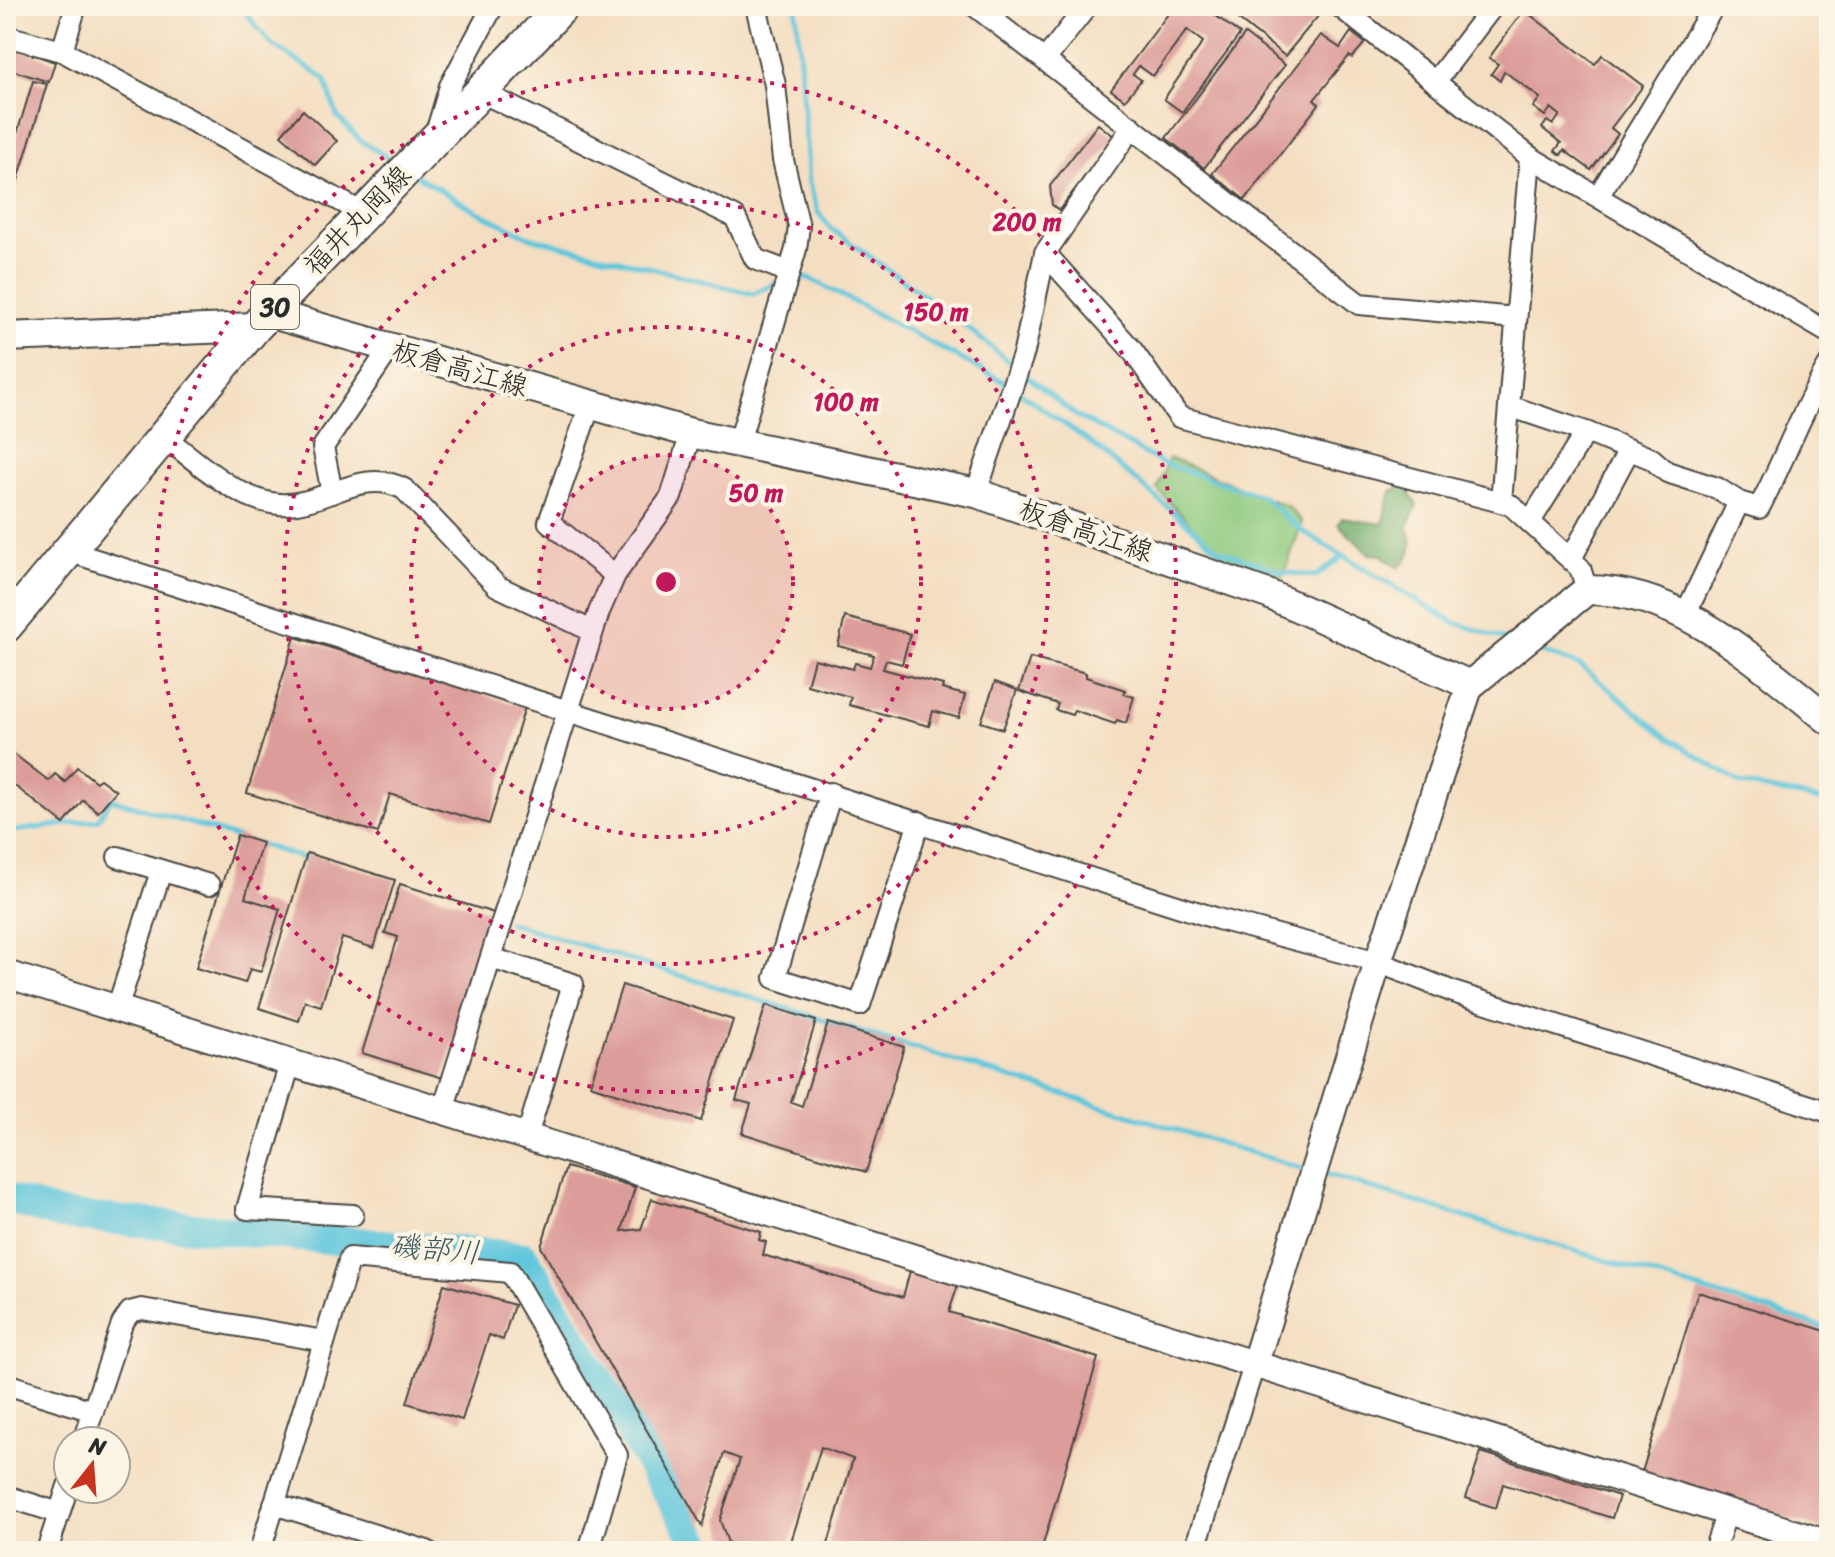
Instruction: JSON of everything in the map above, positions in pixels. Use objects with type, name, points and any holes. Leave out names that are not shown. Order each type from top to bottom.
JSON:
[{"type":"main road","name":"福井丸岡線","points":[[6,626],[262,320],[563,6]]},
{"type":"main road","name":"板倉高江線","points":[[6,337],[262,320],[390,348],[691,433],[976,493],[1268,594],[1470,685]]},
{"type":"main road","points":[[1470,685],[1587,590],[1607,590],[1685,615],[1760,665],[1829,720]]},
{"type":"street","points":[[62,51],[76,6]]},
{"type":"street","points":[[434,141],[450,86],[493,6]]},
{"type":"street","points":[[739,442],[789,272],[799,226],[783,160],[775,85],[756,6]]},
{"type":"street","points":[[975,6],[1359,304],[1516,318]]},
{"type":"street","points":[[1045,60],[1087,6]]},
{"type":"street","points":[[1339,6],[1530,157],[1829,333]]},
{"type":"street","points":[[1435,82],[1493,6]]},
{"type":"street","points":[[1599,195],[1714,6]]},
{"type":"street","points":[[6,36],[62,51],[363,213]]},
{"type":"street","points":[[481,92],[735,217],[755,259],[789,272]]},
{"type":"street","points":[[976,493],[1024,352],[1045,253],[1132,127]]},
{"type":"street","points":[[1501,502],[1530,157]]},
{"type":"street","points":[[1045,253],[1132,350],[1179,417],[1511,505],[1580,568],[1587,590]]},
{"type":"street","points":[[332,493],[323,447],[390,348]]},
{"type":"street","points":[[1509,406],[1586,432],[1652,459],[1667,472],[1717,488],[1739,502],[1759,508],[1783,464],[1808,399],[1829,365]]},
{"type":"street","points":[[590,405],[549,522],[615,575]]},
{"type":"street","points":[[1530,522],[1586,432]]},
{"type":"street","points":[[443,1110],[592,631],[615,575],[671,497],[691,433]]},
{"type":"street","points":[[163,436],[240,491],[281,504],[374,480],[389,481],[404,489],[497,586],[592,631]]},
{"type":"street","points":[[1571,559],[1629,450]]},
{"type":"street","points":[[1685,615],[1739,502]]},
{"type":"street","points":[[68,551],[567,708],[1218,919],[1378,962],[1456,993],[1829,1112]]},
{"type":"street","points":[[1194,1551],[1378,962],[1470,685]]},
{"type":"street","points":[[831,793],[775,978],[860,1005],[919,822]]},
{"type":"street","points":[[118,857],[209,885]]},
{"type":"street","points":[[117,1009],[161,871]]},
{"type":"street","points":[[491,958],[573,984],[527,1136]]},
{"type":"street","points":[[6,974],[1829,1544]]},
{"type":"street","points":[[290,1063],[247,1209],[353,1215]]},
{"type":"street","points":[[260,1551],[350,1258],[510,1272],[617,1455],[589,1551]]},
{"type":"street","points":[[88,1425],[122,1324],[130,1312],[142,1309],[324,1341]]},
{"type":"street","points":[[6,1384],[93,1411]]},
{"type":"street","points":[[6,1496],[59,1513]]},
{"type":"street","points":[[274,1504],[386,1545],[427,1551]]},
{"type":"street","points":[[47,1551],[62,1505]]},
{"type":"street","points":[[1714,1551],[1727,1512]]},
{"type":"green space","points":[[1169,458],[1289,507],[1302,522],[1282,580],[1231,566],[1157,489]]},
{"type":"green space","points":[[1404,485],[1417,505],[1407,528],[1411,550],[1398,568],[1381,555],[1369,554],[1338,524],[1342,518],[1382,524],[1391,491]]},
{"type":"building","points":[[1174,6],[1203,6],[1240,34],[1182,112],[1164,99],[1203,42],[1187,30],[1153,76],[1139,66],[1133,74],[1141,80],[1125,100],[1111,90]]},
{"type":"building","points":[[1221,6],[1308,6],[1319,15],[1285,56]]},
{"type":"building","points":[[1524,10],[1595,64],[1602,55],[1643,86],[1611,128],[1618,134],[1591,170],[1564,150],[1561,155],[1555,151],[1561,143],[1542,128],[1547,121],[1553,125],[1560,115],[1551,108],[1545,116],[1533,107],[1540,98],[1504,71],[1500,81],[1491,74],[1498,64],[1489,58]]},
{"type":"building","points":[[1351,32],[1365,43],[1352,58],[1349,56],[1314,100],[1319,104],[1245,200],[1212,174],[1321,35],[1340,48]]},
{"type":"building","points":[[1245,34],[1285,65],[1204,168],[1166,138]]},
{"type":"building","points":[[14,48],[55,62],[49,82],[8,69]]},
{"type":"building","points":[[33,81],[47,84],[11,203],[6,202],[6,170]]},
{"type":"building","points":[[303,110],[337,141],[315,165],[281,135]]},
{"type":"building","points":[[1098,124],[1115,137],[1059,210],[1052,205],[1050,186]]},
{"type":"building","points":[[845,617],[910,634],[902,664],[886,660],[883,669],[943,685],[942,689],[965,695],[959,718],[933,711],[929,726],[849,705],[851,697],[807,685],[814,659],[853,669],[855,663],[870,667],[874,655],[838,646]]},
{"type":"building","points":[[295,637],[525,707],[489,824],[390,794],[378,833],[247,793]]},
{"type":"building","points":[[1030,658],[1086,673],[1086,677],[1125,690],[1124,694],[1134,697],[1126,723],[1117,720],[1115,724],[1074,710],[1072,715],[1056,710],[1058,704],[1019,691]]},
{"type":"building","points":[[995,682],[1017,690],[1003,729],[981,722]]},
{"type":"building","points":[[6,748],[49,781],[55,774],[65,782],[77,767],[96,782],[100,779],[116,791],[98,812],[83,800],[64,824],[6,779]]},
{"type":"building","points":[[237,835],[262,843],[245,898],[280,909],[261,972],[250,969],[245,983],[196,968]]},
{"type":"building","points":[[307,853],[395,880],[374,948],[342,938],[321,1006],[305,1001],[299,1021],[259,1008]]},
{"type":"building","points":[[400,884],[494,913],[443,1078],[362,1053],[398,937],[385,933]]},
{"type":"building","points":[[622,985],[733,1020],[701,1121],[590,1085]]},
{"type":"building","points":[[766,1005],[816,1021],[791,1102],[802,1106],[828,1023],[904,1047],[866,1172],[742,1133],[751,1104],[736,1100]]},
{"type":"building","points":[[566,1167],[635,1187],[622,1231],[641,1229],[652,1199],[761,1232],[759,1240],[766,1242],[763,1255],[903,1297],[910,1271],[958,1285],[949,1312],[1098,1358],[1041,1551],[826,1551],[853,1459],[821,1447],[788,1551],[754,1551],[728,1543],[720,1520],[740,1459],[724,1453],[702,1526],[541,1247]]},
{"type":"building","points":[[444,1284],[514,1305],[503,1340],[489,1335],[462,1420],[407,1403]]},
{"type":"building","points":[[1698,1292],[1829,1332],[1829,1531],[1642,1472]]},
{"type":"building","points":[[1481,1452],[1619,1496],[1612,1518],[1503,1484],[1496,1508],[1466,1498]]},
{"type":"waterway","points":[[240,6],[270,43],[325,79],[337,116],[361,141],[392,160]]},
{"type":"waterway","points":[[796,6],[809,183],[818,212],[830,228],[958,320],[1014,366]]},
{"type":"waterway","points":[[417,176],[476,211],[529,237],[753,294],[781,281]]},
{"type":"waterway","points":[[795,279],[809,278],[1006,383]]},
{"type":"waterway","points":[[1022,372],[1075,415],[1162,463],[1262,496],[1302,531],[1453,622],[1509,641]]},
{"type":"waterway","points":[[1018,391],[1092,444],[1219,550],[1282,572],[1316,576],[1343,556]]},
{"type":"waterway","points":[[1530,648],[1581,666],[1667,737],[1741,784],[1829,802]]},
{"type":"waterway","points":[[6,832],[98,820],[111,799],[242,839]]},
{"type":"waterway","points":[[256,843],[311,861]]},
{"type":"waterway","points":[[508,922],[1304,1169]]},
{"type":"waterway","points":[[1322,1173],[1829,1329]]},
{"type":"waterway","name":"磯部川","points":[[6,1198],[61,1215],[524,1257],[703,1551]]}]
